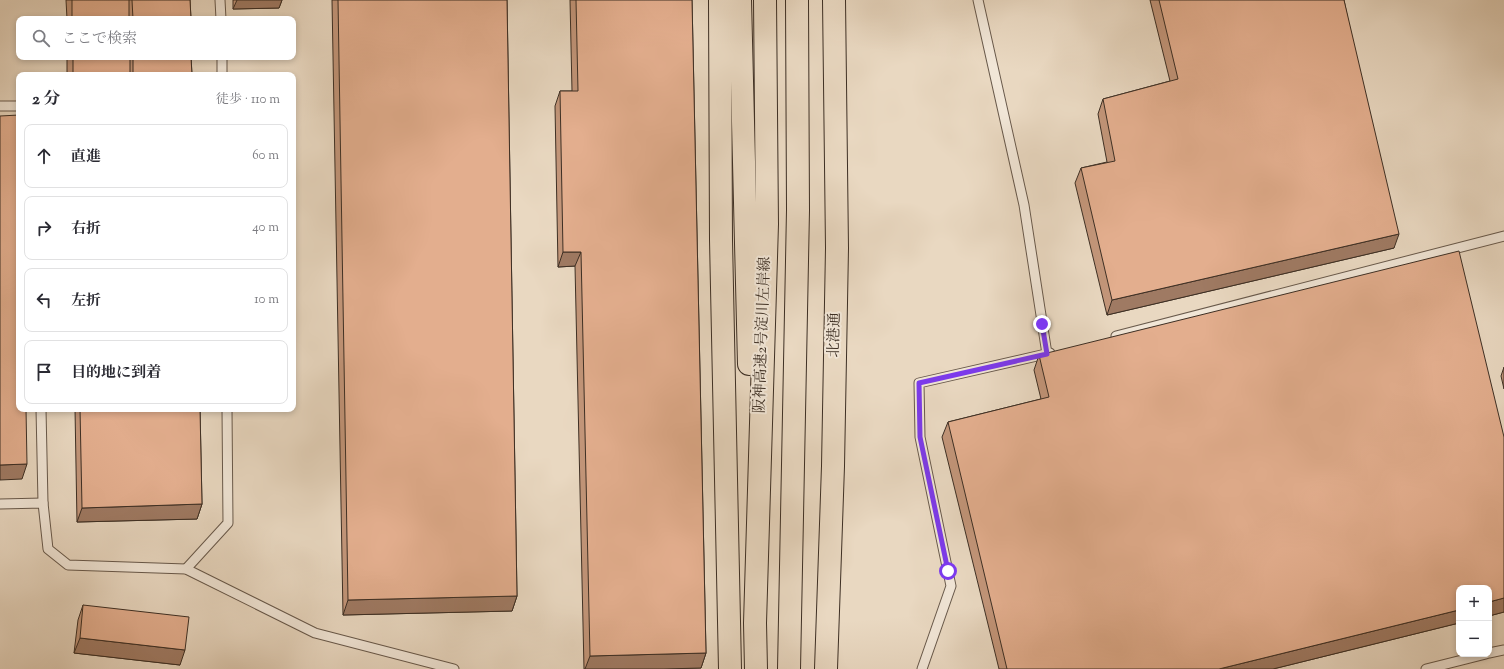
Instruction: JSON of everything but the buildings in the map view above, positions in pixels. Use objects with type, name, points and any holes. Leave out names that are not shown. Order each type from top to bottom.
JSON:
[{"type":"main road","points":[[720,0],[721,240],[730,669]]},
{"type":"main road","points":[[740,0],[755,623]]},
{"type":"main road","name":"阪神高速2号淀川左岸線","points":[[756,669],[755,623],[767,224],[765,0]]},
{"type":"main road","name":"阪神高速2号淀川左岸線","points":[[789,669],[798,210],[797,0]]},
{"type":"main road","name":"北港通","points":[[826,669],[833,466],[837,248],[834,0]]},
{"type":"lane","points":[[220,0],[221,16]]},
{"type":"lane","points":[[978,0],[1024,205],[1047,354]]},
{"type":"lane","points":[[222,60],[222,72]]},
{"type":"lane","points":[[0,106],[16,106]]},
{"type":"lane","points":[[1108,338],[1504,236]]},
{"type":"lane","points":[[922,669],[951,586],[920,437],[919,383],[1062,350]]},
{"type":"lane","points":[[41,412],[43,503],[48,549],[68,565],[186,569],[315,633],[454,669]]},
{"type":"lane","points":[[186,569],[228,523],[227,412]]},
{"type":"lane","points":[[0,504],[43,503]]},
{"type":"lane","points":[[1492,652],[1504,650]]},
{"type":"lane","points":[[1426,669],[1474,657]]},
{"type":"route","points":[[948,571],[920,437],[919,383],[1047,354],[1042,324]]}]
